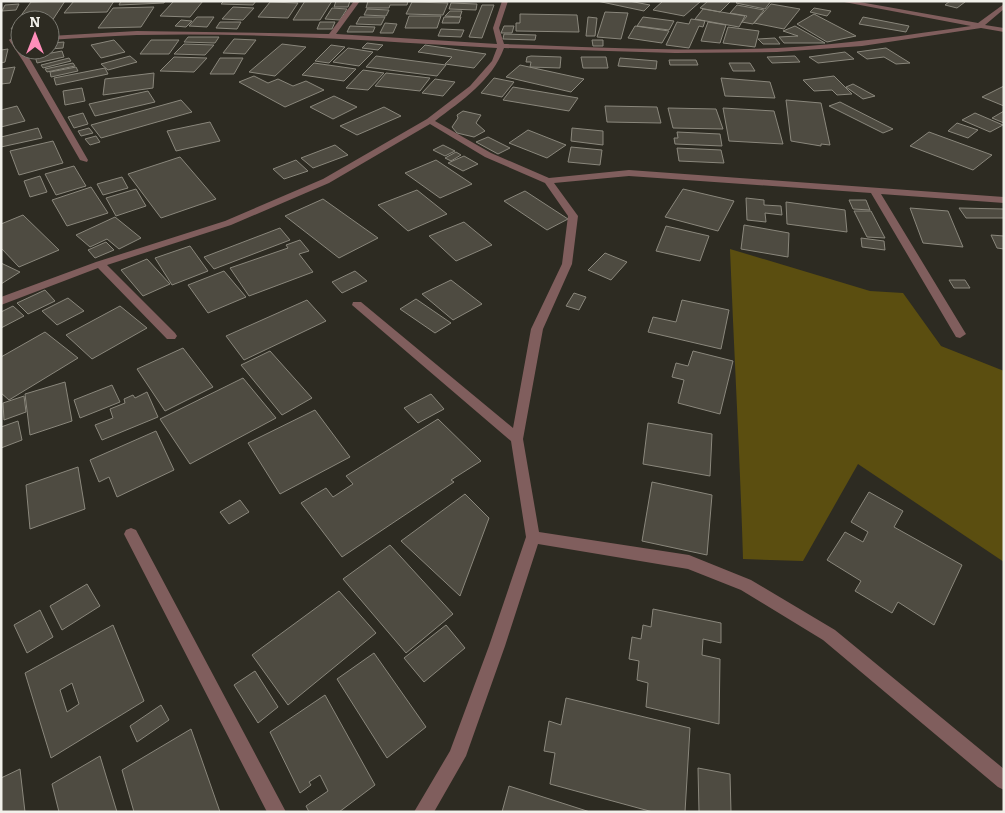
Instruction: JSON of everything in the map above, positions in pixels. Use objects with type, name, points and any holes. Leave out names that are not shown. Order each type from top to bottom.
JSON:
[{"type":"street","points":[[331,36],[350,13],[357,1]]},
{"type":"street","points":[[1,301],[100,264],[228,223],[326,181],[430,121],[473,88],[495,62],[502,46],[496,28],[505,1]]},
{"type":"street","points":[[842,1],[978,27],[1004,30]]},
{"type":"street","points":[[60,37],[137,33],[331,36],[502,46],[675,51],[776,50],[862,44],[978,27],[1004,6]]},
{"type":"street","points":[[25,60],[84,160]]},
{"type":"street","points":[[430,121],[488,155],[548,181],[629,173],[1004,200]]},
{"type":"street","points":[[423,812],[458,756],[533,538],[517,439],[537,329],[567,264],[573,216],[548,181]]},
{"type":"street","points":[[875,192],[960,334]]},
{"type":"street","points":[[100,264],[172,336]]},
{"type":"street","points":[[357,305],[517,439]]},
{"type":"street","points":[[131,534],[277,812]]},
{"type":"street","points":[[533,538],[689,562],[746,585],[829,635],[1004,781]]},
{"type":"shaded area","points":[[730,249],[870,291],[903,293],[941,346],[1004,371],[1004,562],[858,464],[803,561],[743,559]]},
{"type":"building","points":[[65,1],[59,10],[25,10],[31,2]]},
{"type":"building","points":[[74,1],[114,1],[107,12],[64,13]]},
{"type":"building","points":[[121,1],[165,1],[164,3],[119,5]]},
{"type":"building","points":[[174,1],[203,1],[190,17],[160,16]]},
{"type":"building","points":[[224,1],[256,1],[253,5],[221,4]]},
{"type":"building","points":[[305,1],[332,1],[320,20],[293,20]]},
{"type":"building","points":[[336,1],[350,1],[348,7],[334,7]]},
{"type":"building","points":[[368,1],[408,1],[407,5],[390,5],[389,8],[366,8]]},
{"type":"building","points":[[597,1],[629,1],[650,5],[644,11]]},
{"type":"building","points":[[663,1],[701,1],[684,16],[653,10]]},
{"type":"building","points":[[708,1],[731,1],[720,12],[700,8]]},
{"type":"building","points":[[738,1],[771,1],[765,9],[736,3]]},
{"type":"building","points":[[950,1],[965,2],[957,8],[945,5]]},
{"type":"building","points":[[270,2],[298,3],[288,18],[258,17]]},
{"type":"building","points":[[412,2],[448,3],[443,15],[406,14]]},
{"type":"building","points":[[451,3],[477,4],[476,10],[449,9]]},
{"type":"building","points":[[19,4],[16,10],[2,11],[5,5]]},
{"type":"building","points":[[771,4],[800,9],[784,29],[754,23]]},
{"type":"building","points":[[482,5],[494,5],[482,38],[469,37]]},
{"type":"building","points":[[737,5],[764,10],[753,24],[742,22],[747,16],[730,13]]},
{"type":"building","points":[[154,7],[141,27],[98,28],[113,8]]},
{"type":"building","points":[[233,7],[254,8],[243,20],[222,19]]},
{"type":"building","points":[[332,8],[347,9],[340,20],[325,19]]},
{"type":"building","points":[[814,8],[831,11],[827,16],[810,12]]},
{"type":"building","points":[[367,9],[389,10],[386,16],[364,15]]},
{"type":"building","points":[[703,9],[745,16],[739,27],[695,19]]},
{"type":"building","points":[[450,11],[462,11],[460,17],[445,16]]},
{"type":"building","points":[[605,12],[628,13],[621,39],[597,37]]},
{"type":"building","points":[[520,14],[577,15],[579,32],[516,31],[516,23],[520,23]]},
{"type":"building","points":[[814,14],[856,36],[827,42],[797,24]]},
{"type":"building","points":[[409,16],[441,16],[437,28],[405,28]]},
{"type":"building","points":[[197,17],[214,17],[207,27],[189,26]]},
{"type":"building","points":[[360,17],[385,17],[381,25],[356,24]]},
{"type":"building","points":[[444,17],[461,17],[459,23],[442,23]]},
{"type":"building","points":[[588,17],[597,18],[595,36],[586,36]]},
{"type":"building","points":[[643,17],[674,21],[669,30],[637,26]]},
{"type":"building","points":[[863,17],[909,26],[906,32],[859,24]]},
{"type":"building","points":[[691,19],[705,21],[703,27],[699,26],[689,48],[666,45],[677,22],[689,24]]},
{"type":"building","points":[[181,20],[192,21],[186,27],[175,26]]},
{"type":"building","points":[[220,22],[241,22],[237,29],[216,28]]},
{"type":"building","points":[[320,22],[335,22],[332,29],[317,29]]},
{"type":"building","points":[[708,22],[726,25],[720,43],[701,41]]},
{"type":"building","points":[[385,23],[397,24],[393,33],[380,33]]},
{"type":"building","points":[[350,26],[375,27],[373,32],[347,32]]},
{"type":"building","points":[[504,26],[514,26],[512,33],[501,33]]},
{"type":"building","points":[[635,26],[669,31],[662,43],[628,38]]},
{"type":"building","points":[[795,26],[825,43],[784,43],[779,37],[798,36],[783,31]]},
{"type":"building","points":[[728,27],[759,31],[755,47],[723,43]]},
{"type":"building","points":[[441,29],[464,30],[461,37],[438,36]]},
{"type":"building","points":[[504,34],[536,35],[535,40],[503,39]]},
{"type":"building","points":[[188,37],[219,37],[215,43],[184,42]]},
{"type":"building","points":[[775,38],[780,44],[763,44],[758,39]]},
{"type":"building","points":[[234,39],[256,40],[245,54],[223,53]]},
{"type":"building","points":[[114,40],[125,52],[101,58],[91,45]]},
{"type":"building","points":[[151,40],[179,40],[169,54],[140,54]]},
{"type":"building","points":[[592,40],[603,40],[603,46],[593,46]]},
{"type":"building","points":[[60,42],[64,42],[63,48],[60,48]]},
{"type":"building","points":[[367,43],[383,45],[378,50],[362,48]]},
{"type":"building","points":[[184,44],[214,45],[205,55],[174,54]]},
{"type":"building","points":[[282,44],[306,47],[275,76],[249,72]]},
{"type":"building","points":[[331,45],[345,47],[329,63],[315,61]]},
{"type":"building","points":[[425,45],[486,54],[474,68],[445,64],[452,57],[418,52]]},
{"type":"building","points":[[348,48],[373,52],[359,66],[333,62]]},
{"type":"building","points":[[886,48],[910,63],[896,64],[884,57],[867,59],[857,52]]},
{"type":"building","points":[[8,49],[5,62],[1,63],[1,50]]},
{"type":"building","points":[[60,51],[62,51],[64,57],[60,58]]},
{"type":"building","points":[[845,52],[854,59],[818,63],[809,57]]},
{"type":"building","points":[[130,56],[137,62],[108,70],[101,64]]},
{"type":"building","points":[[376,56],[446,65],[437,76],[366,67]]},
{"type":"building","points":[[795,56],[800,62],[772,63],[767,57]]},
{"type":"building","points":[[174,57],[207,58],[194,72],[160,71]]},
{"type":"building","points":[[527,57],[561,57],[560,68],[530,67],[531,62],[526,62]]},
{"type":"building","points":[[581,57],[606,57],[608,68],[583,68]]},
{"type":"building","points":[[69,58],[71,61],[43,68],[41,65]]},
{"type":"building","points":[[220,58],[243,58],[234,74],[210,74]]},
{"type":"building","points":[[620,58],[657,61],[656,69],[618,66]]},
{"type":"building","points":[[36,60],[50,60],[37,63]]},
{"type":"building","points":[[669,60],[696,60],[698,65],[670,65]]},
{"type":"building","points":[[73,63],[75,66],[47,72],[45,69]]},
{"type":"building","points":[[314,63],[356,69],[344,81],[302,75]]},
{"type":"building","points":[[729,63],[750,63],[755,71],[733,71]]},
{"type":"building","points":[[520,65],[584,79],[571,92],[506,77]]},
{"type":"building","points":[[15,67],[10,83],[1,84],[1,69]]},
{"type":"building","points":[[76,67],[78,71],[51,77],[50,72]]},
{"type":"building","points":[[105,68],[108,74],[56,85],[54,78]]},
{"type":"building","points":[[363,70],[384,73],[368,90],[346,88]]},
{"type":"building","points":[[154,73],[153,88],[103,95],[105,79]]},
{"type":"building","points":[[386,73],[430,78],[420,91],[375,86]]},
{"type":"building","points":[[254,76],[268,83],[278,79],[293,86],[306,81],[324,90],[285,107],[239,82]]},
{"type":"building","points":[[834,76],[852,94],[837,95],[832,90],[814,91],[803,80]]},
{"type":"building","points":[[494,78],[514,82],[502,97],[481,93]]},
{"type":"building","points":[[721,78],[770,82],[775,98],[725,96]]},
{"type":"building","points":[[435,79],[455,82],[443,96],[422,93]]},
{"type":"building","points":[[853,84],[875,96],[863,99],[846,87]]},
{"type":"building","points":[[1004,86],[1004,106],[982,97]]},
{"type":"building","points":[[513,87],[578,98],[569,111],[503,100]]},
{"type":"building","points":[[82,88],[85,101],[65,105],[63,91]]},
{"type":"building","points":[[148,91],[155,102],[95,116],[89,104]]},
{"type":"building","points":[[334,96],[357,107],[333,119],[310,107]]},
{"type":"building","points":[[181,100],[192,112],[101,138],[91,125]]},
{"type":"building","points":[[786,100],[821,103],[830,145],[821,144],[821,146],[791,141]]},
{"type":"building","points":[[840,102],[893,129],[883,133],[829,106]]},
{"type":"building","points":[[17,106],[25,121],[1,127],[1,110]]},
{"type":"building","points":[[605,106],[657,107],[661,123],[607,122]]},
{"type":"building","points":[[384,107],[401,116],[357,135],[340,126]]},
{"type":"building","points":[[668,108],[716,109],[723,129],[673,128]]},
{"type":"building","points":[[723,108],[774,111],[783,144],[729,141]]},
{"type":"building","points":[[463,111],[481,115],[476,123],[485,131],[474,137],[457,133],[452,127],[458,118],[457,115]]},
{"type":"building","points":[[1004,111],[1004,123],[992,118]]},
{"type":"building","points":[[83,113],[88,124],[74,128],[68,117]]},
{"type":"building","points":[[975,113],[1003,125],[990,132],[962,120]]},
{"type":"building","points":[[210,122],[220,141],[176,151],[167,131]]},
{"type":"building","points":[[957,123],[978,130],[968,138],[948,131]]},
{"type":"building","points":[[38,128],[42,138],[1,147],[1,137]]},
{"type":"building","points":[[89,128],[93,133],[81,136],[78,131]]},
{"type":"building","points":[[572,128],[603,131],[603,145],[571,141]]},
{"type":"building","points":[[528,130],[566,145],[547,158],[509,143]]},
{"type":"building","points":[[677,132],[720,134],[722,146],[675,144],[674,138],[678,138]]},
{"type":"building","points":[[929,132],[992,155],[973,170],[910,146]]},
{"type":"building","points":[[96,136],[100,142],[90,145],[85,139]]},
{"type":"building","points":[[488,137],[510,148],[498,154],[476,142]]},
{"type":"building","points":[[53,141],[63,163],[19,175],[10,151]]},
{"type":"building","points":[[335,145],[348,155],[313,168],[301,158]]},
{"type":"building","points":[[443,145],[455,151],[445,156],[433,150]]},
{"type":"building","points":[[571,147],[602,150],[600,165],[568,162]]},
{"type":"building","points":[[677,148],[721,150],[724,163],[679,161]]},
{"type":"building","points":[[456,152],[461,155],[451,161],[445,158]]},
{"type":"building","points":[[464,156],[478,164],[463,171],[448,163]]},
{"type":"building","points":[[180,157],[216,199],[161,218],[128,174]]},
{"type":"building","points":[[296,160],[308,171],[284,179],[273,169]]},
{"type":"building","points":[[436,160],[472,184],[440,198],[405,173]]},
{"type":"building","points":[[74,166],[86,186],[56,195],[45,174]]},
{"type":"building","points":[[40,176],[47,192],[30,197],[24,181]]},
{"type":"building","points":[[122,177],[128,188],[103,195],[97,184]]},
{"type":"building","points":[[91,187],[108,213],[67,226],[52,200]]},
{"type":"building","points":[[136,189],[146,206],[116,216],[106,198]]},
{"type":"building","points":[[683,189],[734,201],[718,231],[665,217]]},
{"type":"building","points":[[417,190],[447,214],[408,231],[378,205]]},
{"type":"building","points":[[525,191],[568,219],[547,230],[504,201]]},
{"type":"building","points":[[746,198],[764,200],[764,205],[781,206],[782,215],[765,213],[766,222],[747,220]]},
{"type":"building","points":[[323,199],[378,238],[339,258],[285,216]]},
{"type":"building","points":[[849,200],[866,200],[870,210],[853,209]]},
{"type":"building","points":[[786,202],[845,210],[847,232],[787,224]]},
{"type":"building","points":[[910,208],[948,211],[963,247],[923,243]]},
{"type":"building","points":[[959,208],[1004,209],[1004,218],[966,218]]},
{"type":"building","points":[[854,211],[871,211],[885,238],[867,237]]},
{"type":"building","points":[[23,215],[59,250],[19,267],[1,248],[1,224]]},
{"type":"building","points":[[115,217],[141,238],[119,249],[107,239],[90,247],[76,235]]},
{"type":"building","points":[[464,222],[492,245],[456,261],[429,236]]},
{"type":"building","points":[[744,225],[789,233],[788,257],[741,249]]},
{"type":"building","points":[[666,226],[709,236],[700,261],[656,251]]},
{"type":"building","points":[[280,228],[290,240],[214,269],[204,257]]},
{"type":"building","points":[[991,235],[1004,236],[1004,249],[997,248]]},
{"type":"building","points":[[861,238],[884,241],[885,250],[862,247]]},
{"type":"building","points":[[300,240],[309,251],[299,254],[313,272],[249,296],[230,268],[288,248],[286,245]]},
{"type":"building","points":[[106,242],[114,250],[95,258],[88,250]]},
{"type":"building","points":[[190,246],[208,271],[172,285],[155,258]]},
{"type":"building","points":[[605,253],[627,262],[611,280],[588,270]]},
{"type":"building","points":[[147,259],[170,284],[143,296],[121,270]]},
{"type":"building","points":[[1,263],[20,272],[1,284]]},
{"type":"building","points":[[224,271],[246,297],[208,313],[188,285]]},
{"type":"building","points":[[355,271],[367,281],[342,293],[332,282]]},
{"type":"building","points":[[451,280],[482,304],[453,320],[422,294]]},
{"type":"building","points":[[949,280],[965,280],[970,288],[954,288]]},
{"type":"building","points":[[45,290],[55,301],[28,314],[17,303]]},
{"type":"building","points":[[574,293],[586,297],[579,310],[566,306]]},
{"type":"building","points":[[68,298],[84,311],[57,325],[42,311]]},
{"type":"building","points":[[416,299],[451,323],[435,333],[400,309]]},
{"type":"building","points":[[307,300],[326,321],[244,360],[226,336]]},
{"type":"building","points":[[682,300],[729,310],[721,349],[648,332],[653,317],[676,322]]},
{"type":"building","points":[[13,306],[24,316],[1,328],[1,312]]},
{"type":"building","points":[[120,306],[147,328],[92,359],[66,335]]},
{"type":"building","points":[[45,332],[78,358],[9,400],[1,393],[1,357]]},
{"type":"building","points":[[183,348],[213,387],[165,411],[137,369]]},
{"type":"building","points":[[270,351],[312,398],[282,415],[241,365]]},
{"type":"building","points":[[693,351],[733,361],[720,414],[678,403],[684,380],[672,377],[676,363],[688,366]]},
{"type":"building","points":[[243,378],[276,418],[190,464],[160,419]]},
{"type":"building","points":[[65,382],[72,421],[30,435],[25,394]]},
{"type":"building","points":[[112,385],[120,402],[80,418],[74,400]]},
{"type":"building","points":[[147,392],[158,417],[102,440],[95,425],[113,418],[110,409],[125,403],[124,399],[133,395],[135,398]]},
{"type":"building","points":[[431,394],[444,409],[418,423],[404,408]]},
{"type":"building","points":[[24,396],[26,412],[4,420],[3,403]]},
{"type":"building","points":[[315,410],[350,457],[280,494],[248,443]]},
{"type":"building","points":[[438,419],[481,461],[451,480],[454,482],[342,557],[301,503],[326,488],[333,497],[353,484],[346,476]]},
{"type":"building","points":[[18,421],[22,440],[1,448],[1,427]]},
{"type":"building","points":[[648,423],[712,434],[710,476],[643,464]]},
{"type":"building","points":[[156,431],[174,470],[117,497],[109,477],[99,482],[90,460]]},
{"type":"building","points":[[78,467],[85,509],[30,529],[26,485]]},
{"type":"building","points":[[652,482],[712,495],[707,555],[642,541]]},
{"type":"building","points":[[869,492],[903,511],[894,527],[962,565],[934,625],[898,602],[892,613],[855,591],[861,581],[827,560],[845,532],[863,542],[868,532],[851,522]]},
{"type":"building","points":[[465,494],[489,518],[460,596],[401,541]]},
{"type":"building","points":[[240,500],[249,512],[229,524],[220,512]]},
{"type":"building","points":[[390,545],[453,614],[406,653],[343,579]]},
{"type":"building","points":[[87,584],[100,606],[62,630],[50,606]]},
{"type":"building","points":[[339,591],[376,633],[288,705],[252,655]]},
{"type":"building","points":[[653,609],[721,623],[721,643],[703,639],[702,655],[720,659],[719,724],[646,707],[648,683],[637,680],[639,661],[629,659],[632,637],[641,639],[643,625],[651,627]]},
{"type":"building","points":[[40,610],[53,637],[27,653],[14,625]]},
{"type":"building","points":[[113,625],[144,701],[51,758],[25,673]],"holes":[[[72,683],[79,704],[67,712],[60,690]]]},
{"type":"building","points":[[446,625],[465,648],[424,682],[404,658]]},
{"type":"building","points":[[374,653],[426,727],[387,758],[337,679]]},
{"type":"building","points":[[255,671],[278,707],[258,723],[234,685]]},
{"type":"building","points":[[325,695],[375,785],[339,812],[309,812],[306,806],[328,791],[320,775],[309,782],[311,785],[300,793],[270,732]]},
{"type":"building","points":[[566,698],[690,728],[685,812],[653,812],[550,784],[555,753],[544,751],[549,721],[561,725]]},
{"type":"building","points":[[161,705],[169,720],[137,742],[130,726]]},
{"type":"building","points":[[191,729],[220,812],[134,812],[122,770]]},
{"type":"building","points":[[100,756],[117,812],[59,812],[52,784]]},
{"type":"building","points":[[698,768],[730,774],[731,812],[699,812]]},
{"type":"building","points":[[20,769],[25,812],[1,812],[1,778]]},
{"type":"building","points":[[509,786],[590,812],[502,812]]}]
